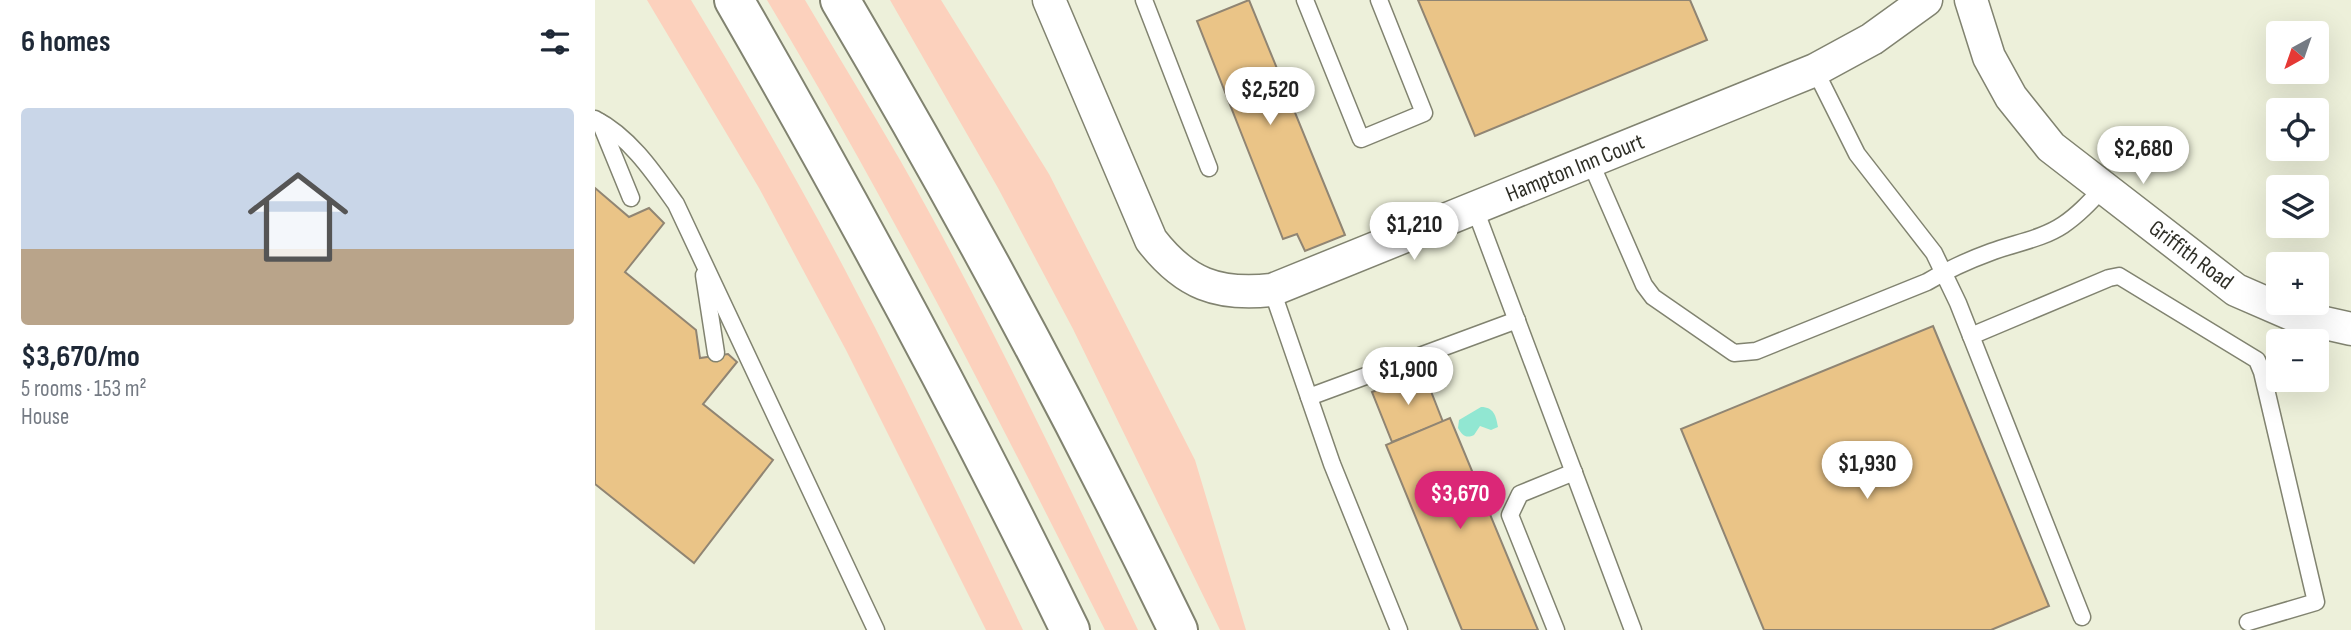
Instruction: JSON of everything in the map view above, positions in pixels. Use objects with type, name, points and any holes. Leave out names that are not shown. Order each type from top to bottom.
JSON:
[{"type":"highway","points":[[734,0],[831,168],[933,358],[1070,630]]},
{"type":"highway","points":[[840,0],[1004,291],[1178,630]]},
{"type":"street","name":"Hampton Inn Court","points":[[1049,0],[1151,240],[1167,261],[1188,277],[1206,285],[1248,293],[1272,290],[1815,71],[1872,39],[1926,0]]},
{"type":"street","name":"Griffith Road","points":[[1971,0],[1990,57],[2011,97],[2051,147],[2236,289],[2298,317],[2351,328]]},
{"type":"lane","points":[[1145,0],[1209,168]]},
{"type":"lane","points":[[1305,0],[1361,139],[1424,113],[1379,0]]},
{"type":"lane","points":[[1815,71],[1857,154],[1921,235],[1943,272],[1971,336],[2081,617]]},
{"type":"lane","points":[[597,120],[631,198]]},
{"type":"lane","points":[[597,120],[614,129],[661,183],[676,205],[876,630]]},
{"type":"lane","points":[[1590,162],[1625,245],[1648,291],[1664,307],[1691,322],[1734,354],[1756,351],[1927,282],[1943,272],[1991,252],[2054,230],[2083,210],[2103,188]]},
{"type":"lane","points":[[1475,209],[1633,630]]},
{"type":"lane","points":[[701,255],[716,353]]},
{"type":"lane","points":[[1971,336],[2119,276],[2257,360],[2265,383],[2315,602],[2248,622]]},
{"type":"lane","points":[[1272,290],[1332,464],[1399,630]]},
{"type":"lane","points":[[1309,397],[1517,320]]},
{"type":"lane","points":[[1556,630],[1510,515],[1520,494],[1574,472]]},
{"type":"shaded area","points":[[647,0],[691,0],[711,33],[844,268],[1023,630],[986,630],[846,350],[759,188]]},
{"type":"shaded area","points":[[767,0],[805,0],[888,140],[993,334],[1138,630],[1105,630],[900,233]]},
{"type":"shaded area","points":[[890,0],[941,0],[1049,174],[1195,460],[1246,630],[1220,630],[1073,329],[998,188]]},
{"type":"water","points":[[1481,407],[1492,410],[1498,427],[1491,430],[1480,426],[1474,435],[1465,436],[1458,428],[1459,420]]},
{"type":"building","points":[[1249,0],[1345,235],[1305,251],[1297,234],[1283,239],[1197,21]]},
{"type":"building","points":[[1418,0],[1690,0],[1707,40],[1475,136]]},
{"type":"building","points":[[595,188],[629,217],[649,208],[664,223],[625,272],[696,330],[700,358],[728,354],[737,362],[703,404],[773,460],[694,563],[595,484]]},
{"type":"building","points":[[1933,326],[2049,606],[1991,630],[1764,630],[1681,429]]},
{"type":"building","points":[[1423,371],[1443,422],[1392,442],[1372,392]]},
{"type":"building","points":[[1450,418],[1538,630],[1462,630],[1386,445]]}]
